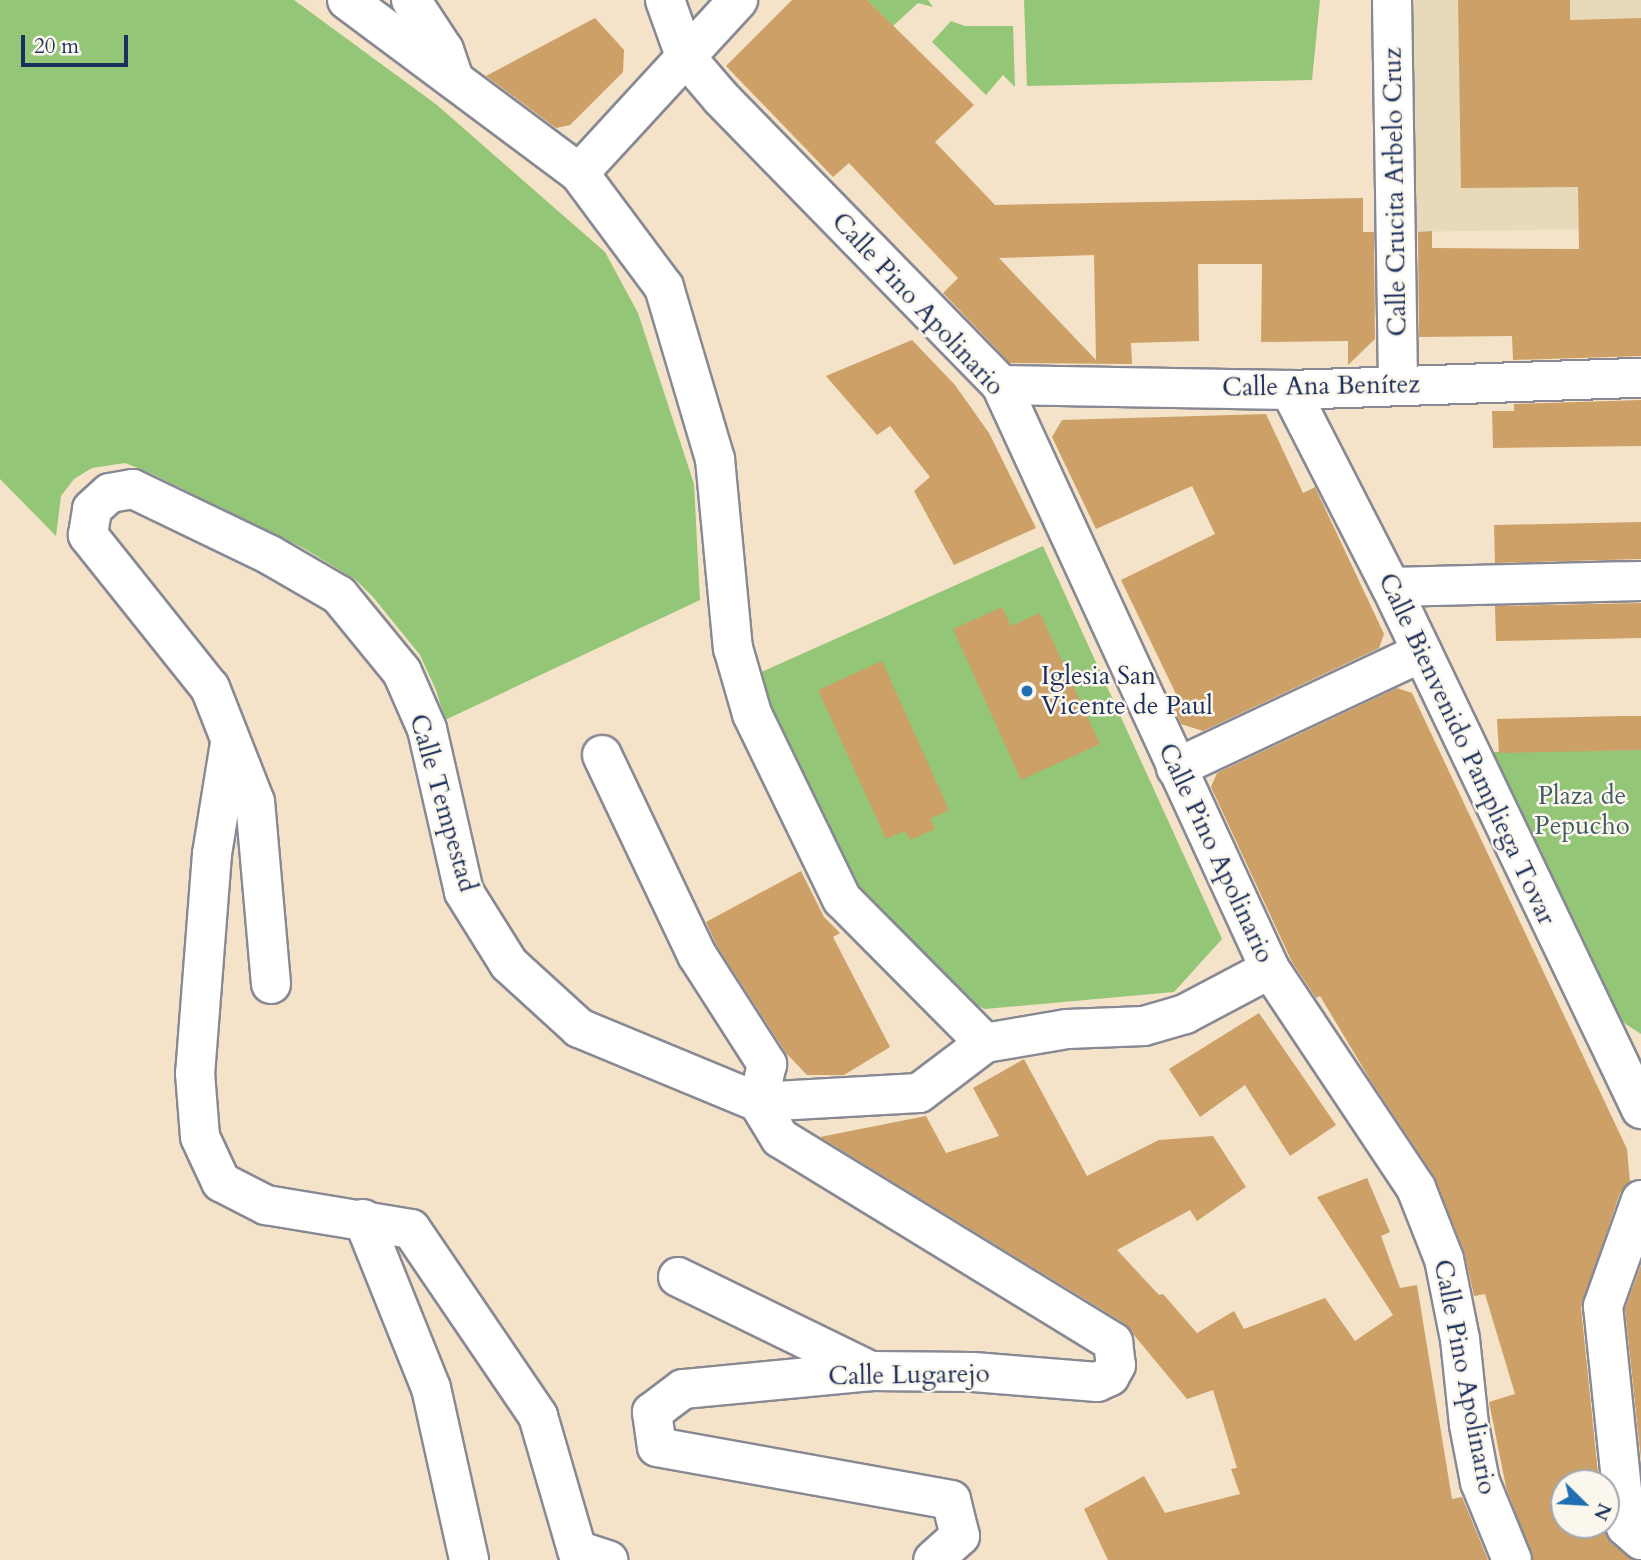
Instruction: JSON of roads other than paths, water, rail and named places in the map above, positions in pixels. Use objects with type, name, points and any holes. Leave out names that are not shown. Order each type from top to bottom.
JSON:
[{"type":"street","points":[[347,0],[579,173],[664,287],[715,459],[733,648],[752,714],[842,899],[985,1043]]},
{"type":"street","points":[[411,0],[444,50],[455,81]]},
{"type":"street","name":"Calle Pino Apolinario","points":[[665,0],[685,56],[721,98],[1001,385],[1270,969],[1416,1188],[1444,1259],[1460,1339],[1469,1425],[1480,1482],[1512,1560]]},
{"type":"street","points":[[579,173],[738,0]]},
{"type":"street","name":"Calle Crucita Arbelo Cruz","points":[[1392,0],[1398,384]]},
{"type":"street","name":"Calle Ana Benítez","points":[[1001,385],[1290,390],[1398,384],[1641,378]]},
{"type":"street","name":"Calle Bienvenido Pampliega Tovar","points":[[1290,390],[1391,587],[1641,1109]]},
{"type":"street","name":"Calle Tempestad","points":[[271,984],[255,802],[210,688],[88,535],[92,509],[110,493],[133,489],[270,555],[339,595],[402,672],[427,729],[464,892],[509,964],[579,1028],[758,1102],[919,1093],[985,1043],[1067,1029],[1144,1026],[1185,1014],[1270,969]]},
{"type":"street","points":[[1391,587],[1641,581]]},
{"type":"street","points":[[1176,768],[1422,652]]},
{"type":"street","name":"Calle Tempestad","points":[[230,743],[212,854],[195,1073],[200,1137],[221,1182],[267,1205],[363,1219]]},
{"type":"street","points":[[602,755],[697,955],[767,1064],[758,1102]]},
{"type":"street","name":"Calle Lugarejo","points":[[758,1102],[780,1138],[1114,1342],[1117,1354],[1110,1377],[1097,1382],[973,1372],[871,1371],[684,1389],[653,1412],[657,1447],[951,1500],[960,1536],[933,1560]]},
{"type":"street","points":[[1641,1200],[1603,1306],[1626,1527],[1641,1540]]},
{"type":"street","points":[[363,1219],[431,1388],[469,1560]]},
{"type":"street","points":[[363,1219],[411,1230],[538,1416],[577,1550],[608,1560]]},
{"type":"street","points":[[678,1278],[871,1371]]},
{"type":"place","name":"Iglesia San Vicente de Paul","points":[[1027,691]]},
{"type":"park label","name":"Plaza de Pepucho","points":[[1582,811]]}]
